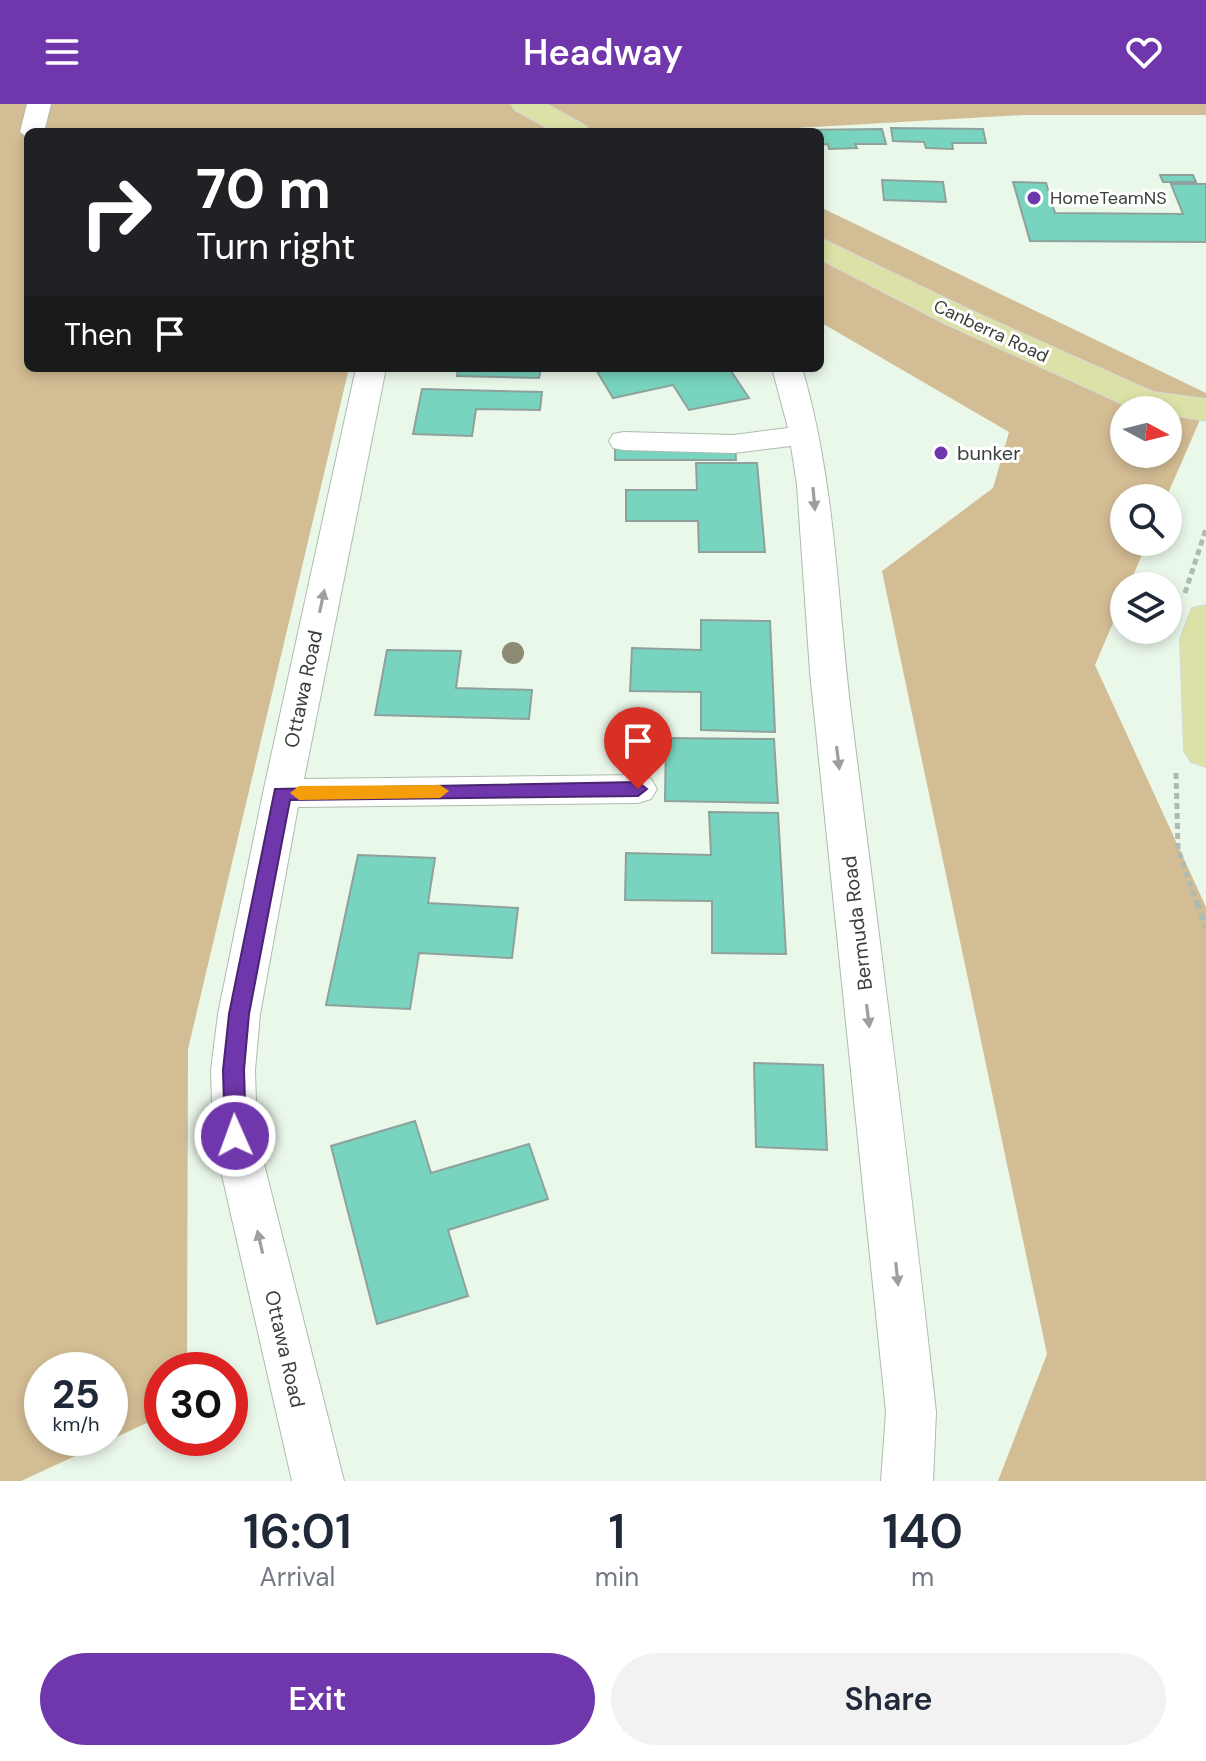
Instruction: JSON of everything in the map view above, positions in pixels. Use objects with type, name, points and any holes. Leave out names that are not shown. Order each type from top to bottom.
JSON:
[{"type":"main road","points":[[525,104],[569,128]]},
{"type":"main road","name":"Canberra Road","points":[[824,249],[958,317],[1135,396]]},
{"type":"main road","points":[[1182,408],[1206,410]]},
{"type":"main road","name":"Canberra Road","points":[[1182,417],[1206,428]]},
{"type":"main road","points":[[1206,618],[1200,639],[1206,751]]},
{"type":"street","points":[[33,128],[39,104]]},
{"type":"street","name":"Ottawa Road","points":[[318,1481],[235,1136],[233,1070],[239,1014],[282,793],[370,372]]},
{"type":"street","name":"Bermuda Road","points":[[788,372],[813,485],[828,672],[911,1412],[907,1481]]},
{"type":"street","points":[[624,441],[734,444],[804,435]]},
{"type":"street","points":[[282,793],[638,789]]},
{"type":"shaded area","points":[[0,104],[1206,104],[1206,115],[1024,115],[797,128],[24,128],[24,372],[348,372],[188,1049],[187,1352],[144,1352],[144,1424],[128,1432],[128,1352],[24,1352],[24,1456],[75,1456],[21,1481],[0,1481]]},
{"type":"shaded area","points":[[824,209],[1206,393],[1206,406],[1182,461],[1182,396],[1110,396],[1110,468],[1179,468],[1172,484],[1110,484],[1110,556],[1141,556],[1135,572],[1110,572],[1110,630],[1095,665],[1206,907],[1206,1481],[998,1481],[1047,1354],[882,571],[993,488],[1009,432],[824,324]]},
{"type":"building","points":[[891,128],[983,129],[986,143],[952,143],[953,149],[926,148],[924,142],[893,141]]},
{"type":"building","points":[[882,129],[886,144],[855,144],[857,148],[829,149],[828,144],[824,144],[824,130]]},
{"type":"building","points":[[1160,175],[1193,175],[1196,182],[1163,182]]},
{"type":"building","points":[[882,180],[943,182],[946,202],[884,200]]},
{"type":"building","name":"HomeTeamNS","points":[[1013,182],[1046,183],[1055,213],[1183,214],[1171,184],[1206,184],[1206,242],[1030,241]]},
{"type":"building","points":[[458,372],[540,372],[539,378],[457,376]]},
{"type":"building","points":[[597,372],[732,372],[749,398],[689,410],[673,385],[613,398]]},
{"type":"building","points":[[422,389],[542,392],[540,410],[476,409],[472,436],[413,434]]},
{"type":"building","points":[[615,445],[735,445],[736,460],[615,460]]},
{"type":"building","points":[[696,463],[757,463],[765,552],[699,552],[698,521],[626,521],[626,490],[697,490]]},
{"type":"building","points":[[701,620],[770,621],[775,732],[701,730],[701,692],[630,691],[632,648],[701,650]]},
{"type":"building","points":[[387,650],[461,651],[456,688],[532,690],[529,719],[375,715]]},
{"type":"building","points":[[666,738],[774,739],[778,803],[665,801]]},
{"type":"building","points":[[709,812],[778,813],[786,954],[712,953],[712,901],[625,900],[626,853],[711,855]]},
{"type":"building","points":[[358,855],[435,858],[428,903],[518,908],[512,958],[419,953],[410,1009],[326,1005]]},
{"type":"building","points":[[754,1063],[823,1065],[827,1150],[756,1147]]},
{"type":"building","points":[[415,1121],[431,1173],[529,1144],[548,1199],[448,1230],[468,1296],[377,1324],[331,1146]]},
{"type":"slow traffic","points":[[299,793],[440,791]]},
{"type":"place","name":"HomeTeamNS","points":[[1034,198]]},
{"type":"place","name":"bunker","points":[[941,453]]},
{"type":"route","points":[[235,1136],[233,1070],[239,1014],[282,793],[638,789]]}]
